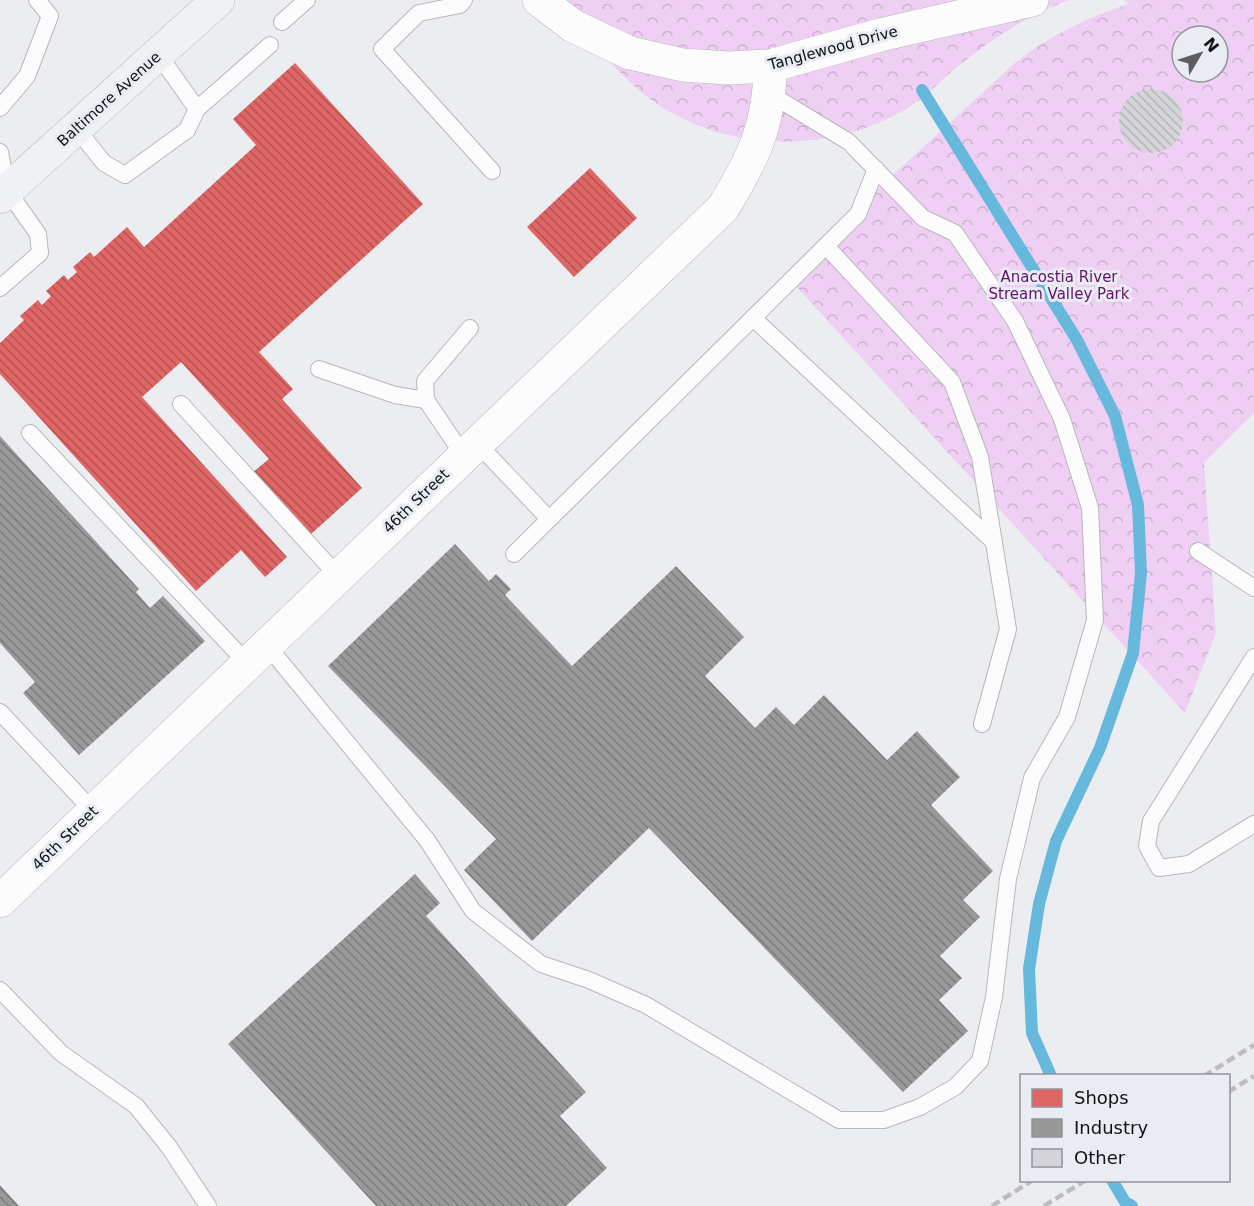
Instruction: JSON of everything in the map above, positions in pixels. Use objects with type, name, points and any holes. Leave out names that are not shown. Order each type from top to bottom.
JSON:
[{"type":"main road","name":"Baltimore Avenue","points":[[4,194],[218,0]]},
{"type":"street","name":"Tanglewood Drive","points":[[539,0],[573,26],[630,53],[683,65],[728,68],[770,80],[880,35],[1032,0]]},
{"type":"street","name":"46th Street","points":[[0,901],[723,208],[749,166],[762,132],[770,80]]},
{"type":"lane","points":[[0,108],[27,75],[50,16],[37,0]]},
{"type":"lane","points":[[282,22],[307,0]]},
{"type":"lane","points":[[464,0],[460,5],[419,13],[382,49],[492,171]]},
{"type":"lane","points":[[76,128],[104,163],[125,175],[188,130],[197,109],[270,45]]},
{"type":"lane","points":[[158,54],[197,109]]},
{"type":"lane","points":[[30,433],[257,654],[427,840],[473,911],[541,964],[589,980],[646,1005],[838,1120],[884,1120],[920,1107],[955,1088],[980,1062],[994,997],[1008,879],[1032,778],[1067,717],[1095,620],[1090,508],[1062,419],[1014,321],[955,233],[923,218],[849,142],[770,80]]},
{"type":"lane","points":[[0,152],[4,194],[38,234],[40,253],[0,288]]},
{"type":"lane","points":[[514,554],[858,214],[876,169]]},
{"type":"lane","points":[[826,246],[952,382],[980,457],[1008,629],[982,724]]},
{"type":"lane","points":[[753,318],[994,542]]},
{"type":"lane","points":[[426,400],[425,381],[470,328]]},
{"type":"lane","points":[[318,369],[395,395],[426,400],[471,450],[549,519]]},
{"type":"lane","points":[[181,404],[338,576]]},
{"type":"lane","points":[[1198,551],[1254,588]]},
{"type":"lane","points":[[1254,657],[1151,820],[1147,846],[1159,868],[1189,864],[1254,824]]},
{"type":"lane","points":[[0,712],[93,811]]},
{"type":"lane","points":[[0,990],[61,1053],[136,1106],[169,1147],[208,1206]]},
{"type":"green space","points":[[555,0],[1069,0],[1025,20],[998,37],[972,55],[918,101],[885,120],[849,133],[811,140],[772,141],[734,136],[697,125],[663,108],[622,74]]},
{"type":"green space","name":"Anacostia River Stream Valley Park","points":[[1124,0],[1254,0],[1254,413],[1204,463],[1216,633],[1185,713],[785,274],[1016,62],[1043,43],[1097,15],[1128,4]]},
{"type":"building: Shops","points":[[295,63],[423,204],[259,352],[293,389],[282,399],[362,488],[310,535],[253,472],[269,459],[181,362],[142,397],[287,557],[265,577],[241,550],[196,591],[0,374],[0,343],[24,320],[20,316],[38,300],[42,305],[51,296],[46,291],[64,275],[68,280],[77,272],[73,267],[90,252],[94,257],[127,227],[144,247],[256,145],[233,119]]},
{"type":"building: Shops","points":[[590,168],[637,218],[574,277],[527,227]]},
{"type":"building: Industry","points":[[0,436],[139,589],[136,592],[150,608],[163,596],[205,641],[79,755],[23,693],[35,682],[0,643]]},
{"type":"building: Industry","points":[[455,544],[489,581],[496,574],[511,589],[505,595],[572,666],[676,566],[744,637],[705,676],[755,728],[776,707],[794,725],[824,695],[887,760],[917,731],[960,777],[931,805],[993,871],[963,900],[980,917],[940,956],[962,978],[939,1000],[968,1031],[903,1092],[649,828],[532,941],[464,870],[496,839],[328,666]]},
{"type":"building: Industry","points":[[415,874],[440,903],[426,916],[586,1092],[560,1116],[607,1168],[566,1206],[376,1206],[228,1044]]},
{"type":"building: Industry","points":[[0,1185],[19,1206],[0,1206]]},
{"type":"building: Other","points":[[1145,89],[1157,89],[1174,98],[1181,109],[1183,121],[1181,133],[1174,144],[1157,153],[1145,153],[1133,148],[1124,139],[1119,127],[1119,115],[1124,103],[1133,94]]},
{"type":"waterway","points":[[922,90],[1077,340],[1115,416],[1138,505],[1141,573],[1133,653],[1100,748],[1056,841],[1039,904],[1029,969],[1032,1033],[1050,1074]]},
{"type":"waterway","points":[[1113,1182],[1125,1202],[1132,1206]]},
{"type":"railway","points":[[1207,1074],[1254,1045]]},
{"type":"railway","points":[[1230,1091],[1254,1076]]},
{"type":"railway","points":[[992,1206],[1030,1182]]},
{"type":"railway","points":[[1044,1206],[1083,1182]]}]
